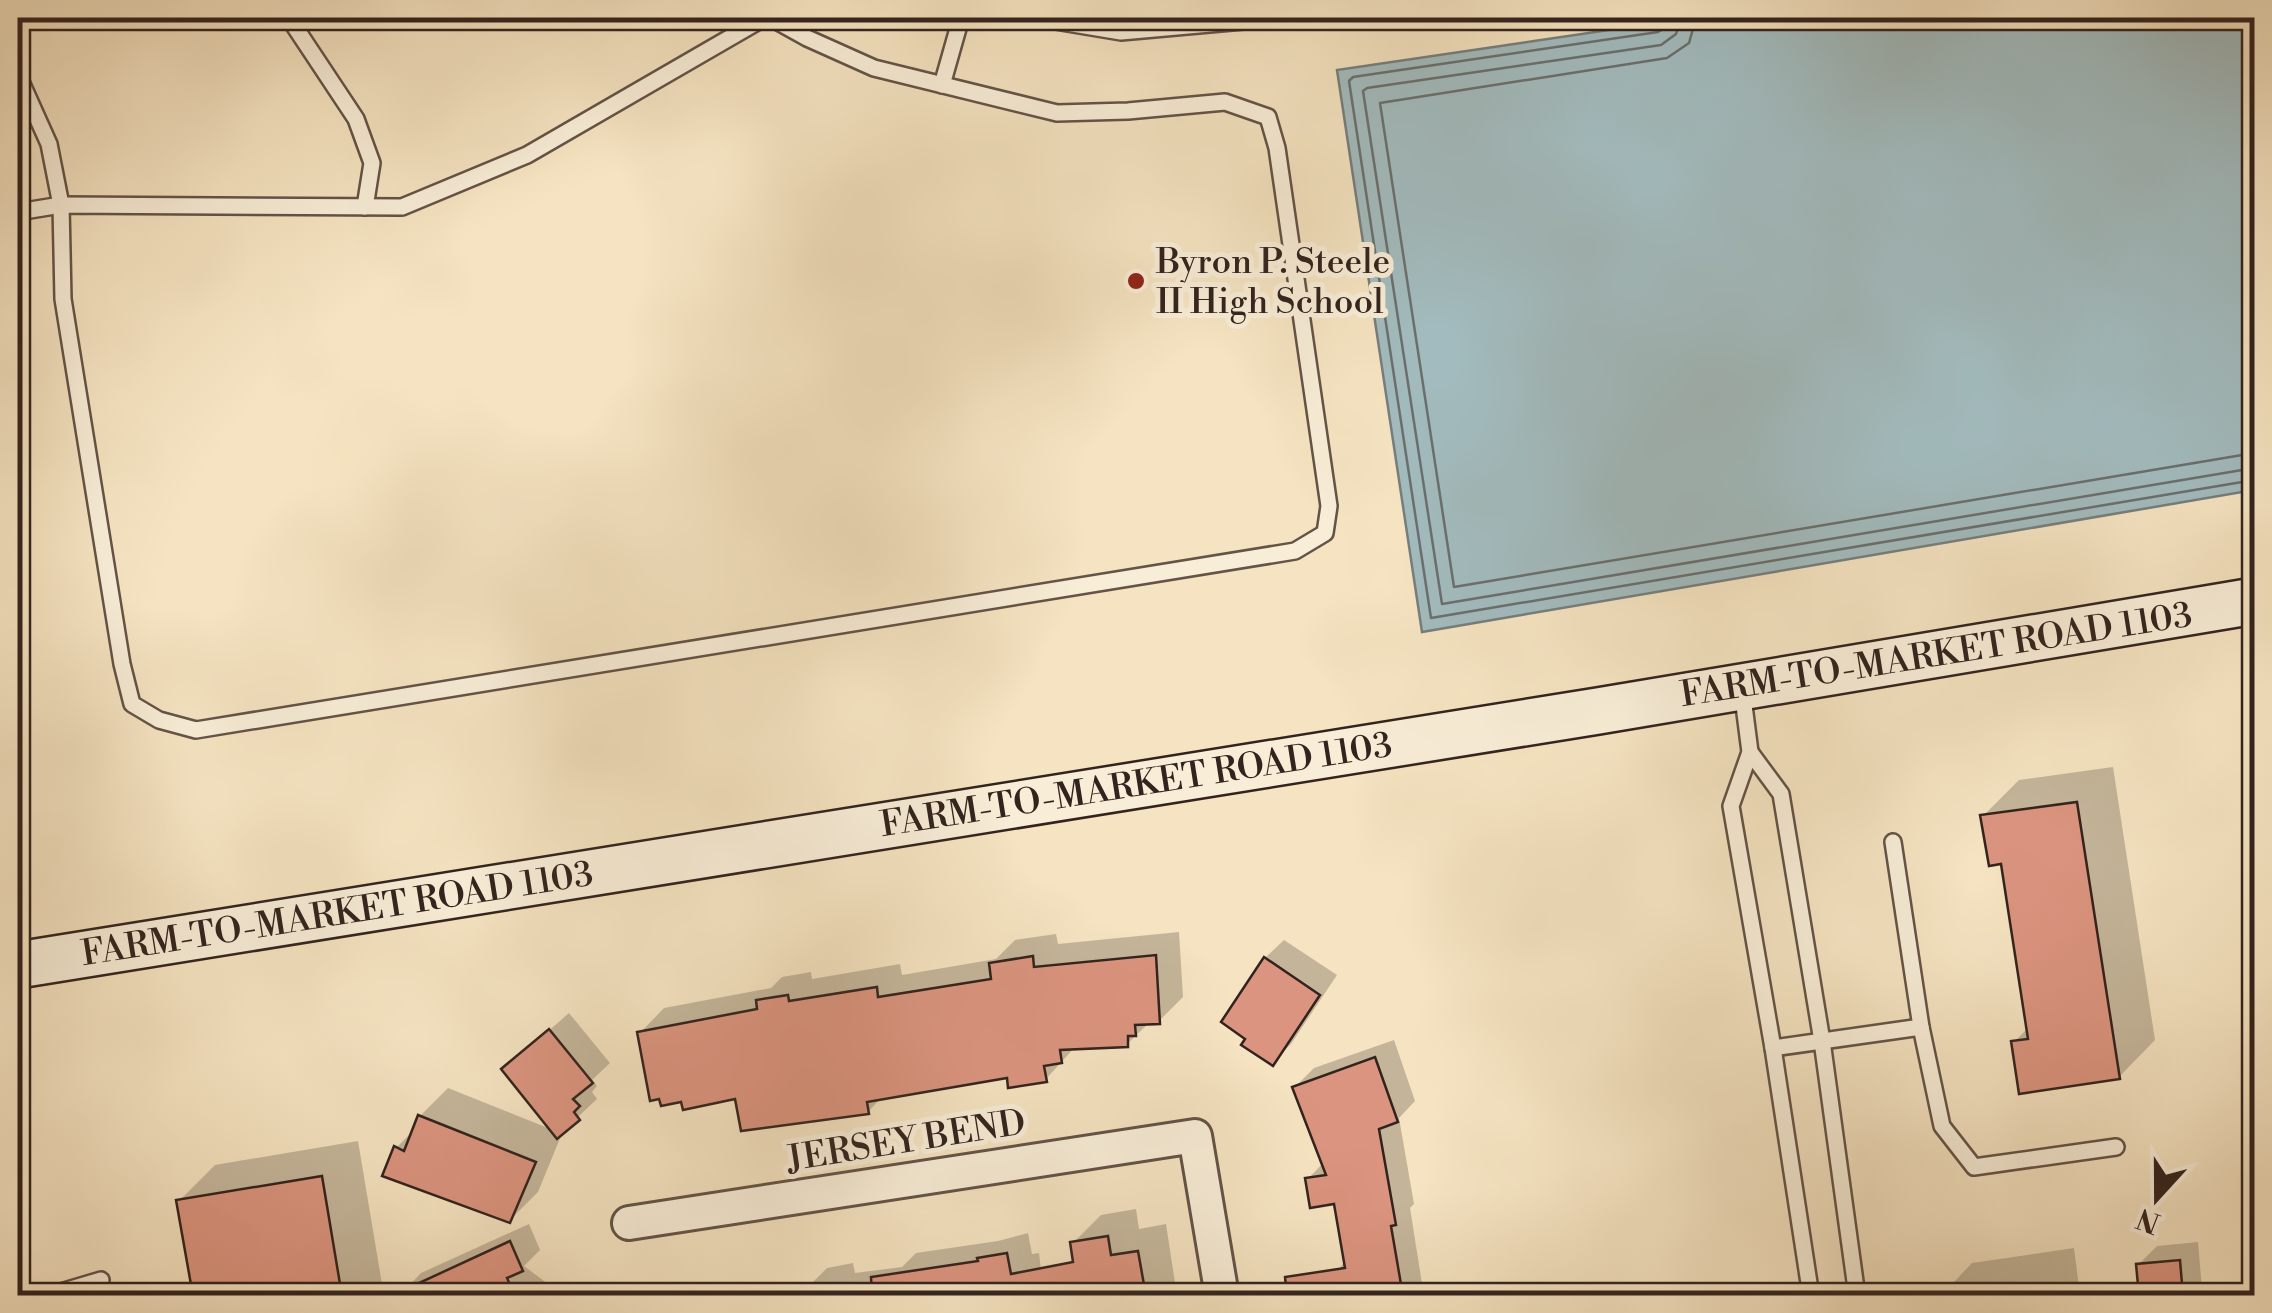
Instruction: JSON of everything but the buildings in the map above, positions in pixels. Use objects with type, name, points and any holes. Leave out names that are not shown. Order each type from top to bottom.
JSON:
[{"type":"main road","name":"FARM-TO-MARKET ROAD 1103","points":[[18,965],[1598,711],[2254,601]]},
{"type":"street","name":"JERSEY BEND","points":[[629,1223],[1196,1136],[1222,1296]]},
{"type":"lane","points":[[288,18],[356,119],[372,162],[365,207]]},
{"type":"lane","points":[[18,76],[49,144],[60,204],[63,299],[122,664],[132,704],[159,720],[196,730],[1295,551],[1325,533],[1329,506],[1277,148],[1268,117],[1225,102],[1128,111],[1058,112],[874,68],[767,18],[527,155],[402,207],[60,204],[18,212]]},
{"type":"lane","points":[[942,85],[960,18]]},
{"type":"lane","points":[[1038,18],[1120,32],[1278,18]]},
{"type":"lane","points":[[1742,684],[1750,752],[1731,806],[1811,1296]]},
{"type":"lane","points":[[1750,752],[1781,794],[1822,1041],[1857,1296]]},
{"type":"lane","points":[[1892,842],[1921,1026],[1942,1126],[1974,1167],[2116,1146]]},
{"type":"lane","points":[[1773,1048],[1921,1026]]},
{"type":"lane","points":[[47,1296],[101,1280]]},
{"type":"water","points":[[1690,18],[2254,18],[2254,490],[1422,632],[1337,70]]},
{"type":"place","name":"Byron P. Steele II High School","points":[[1136,281]]}]
